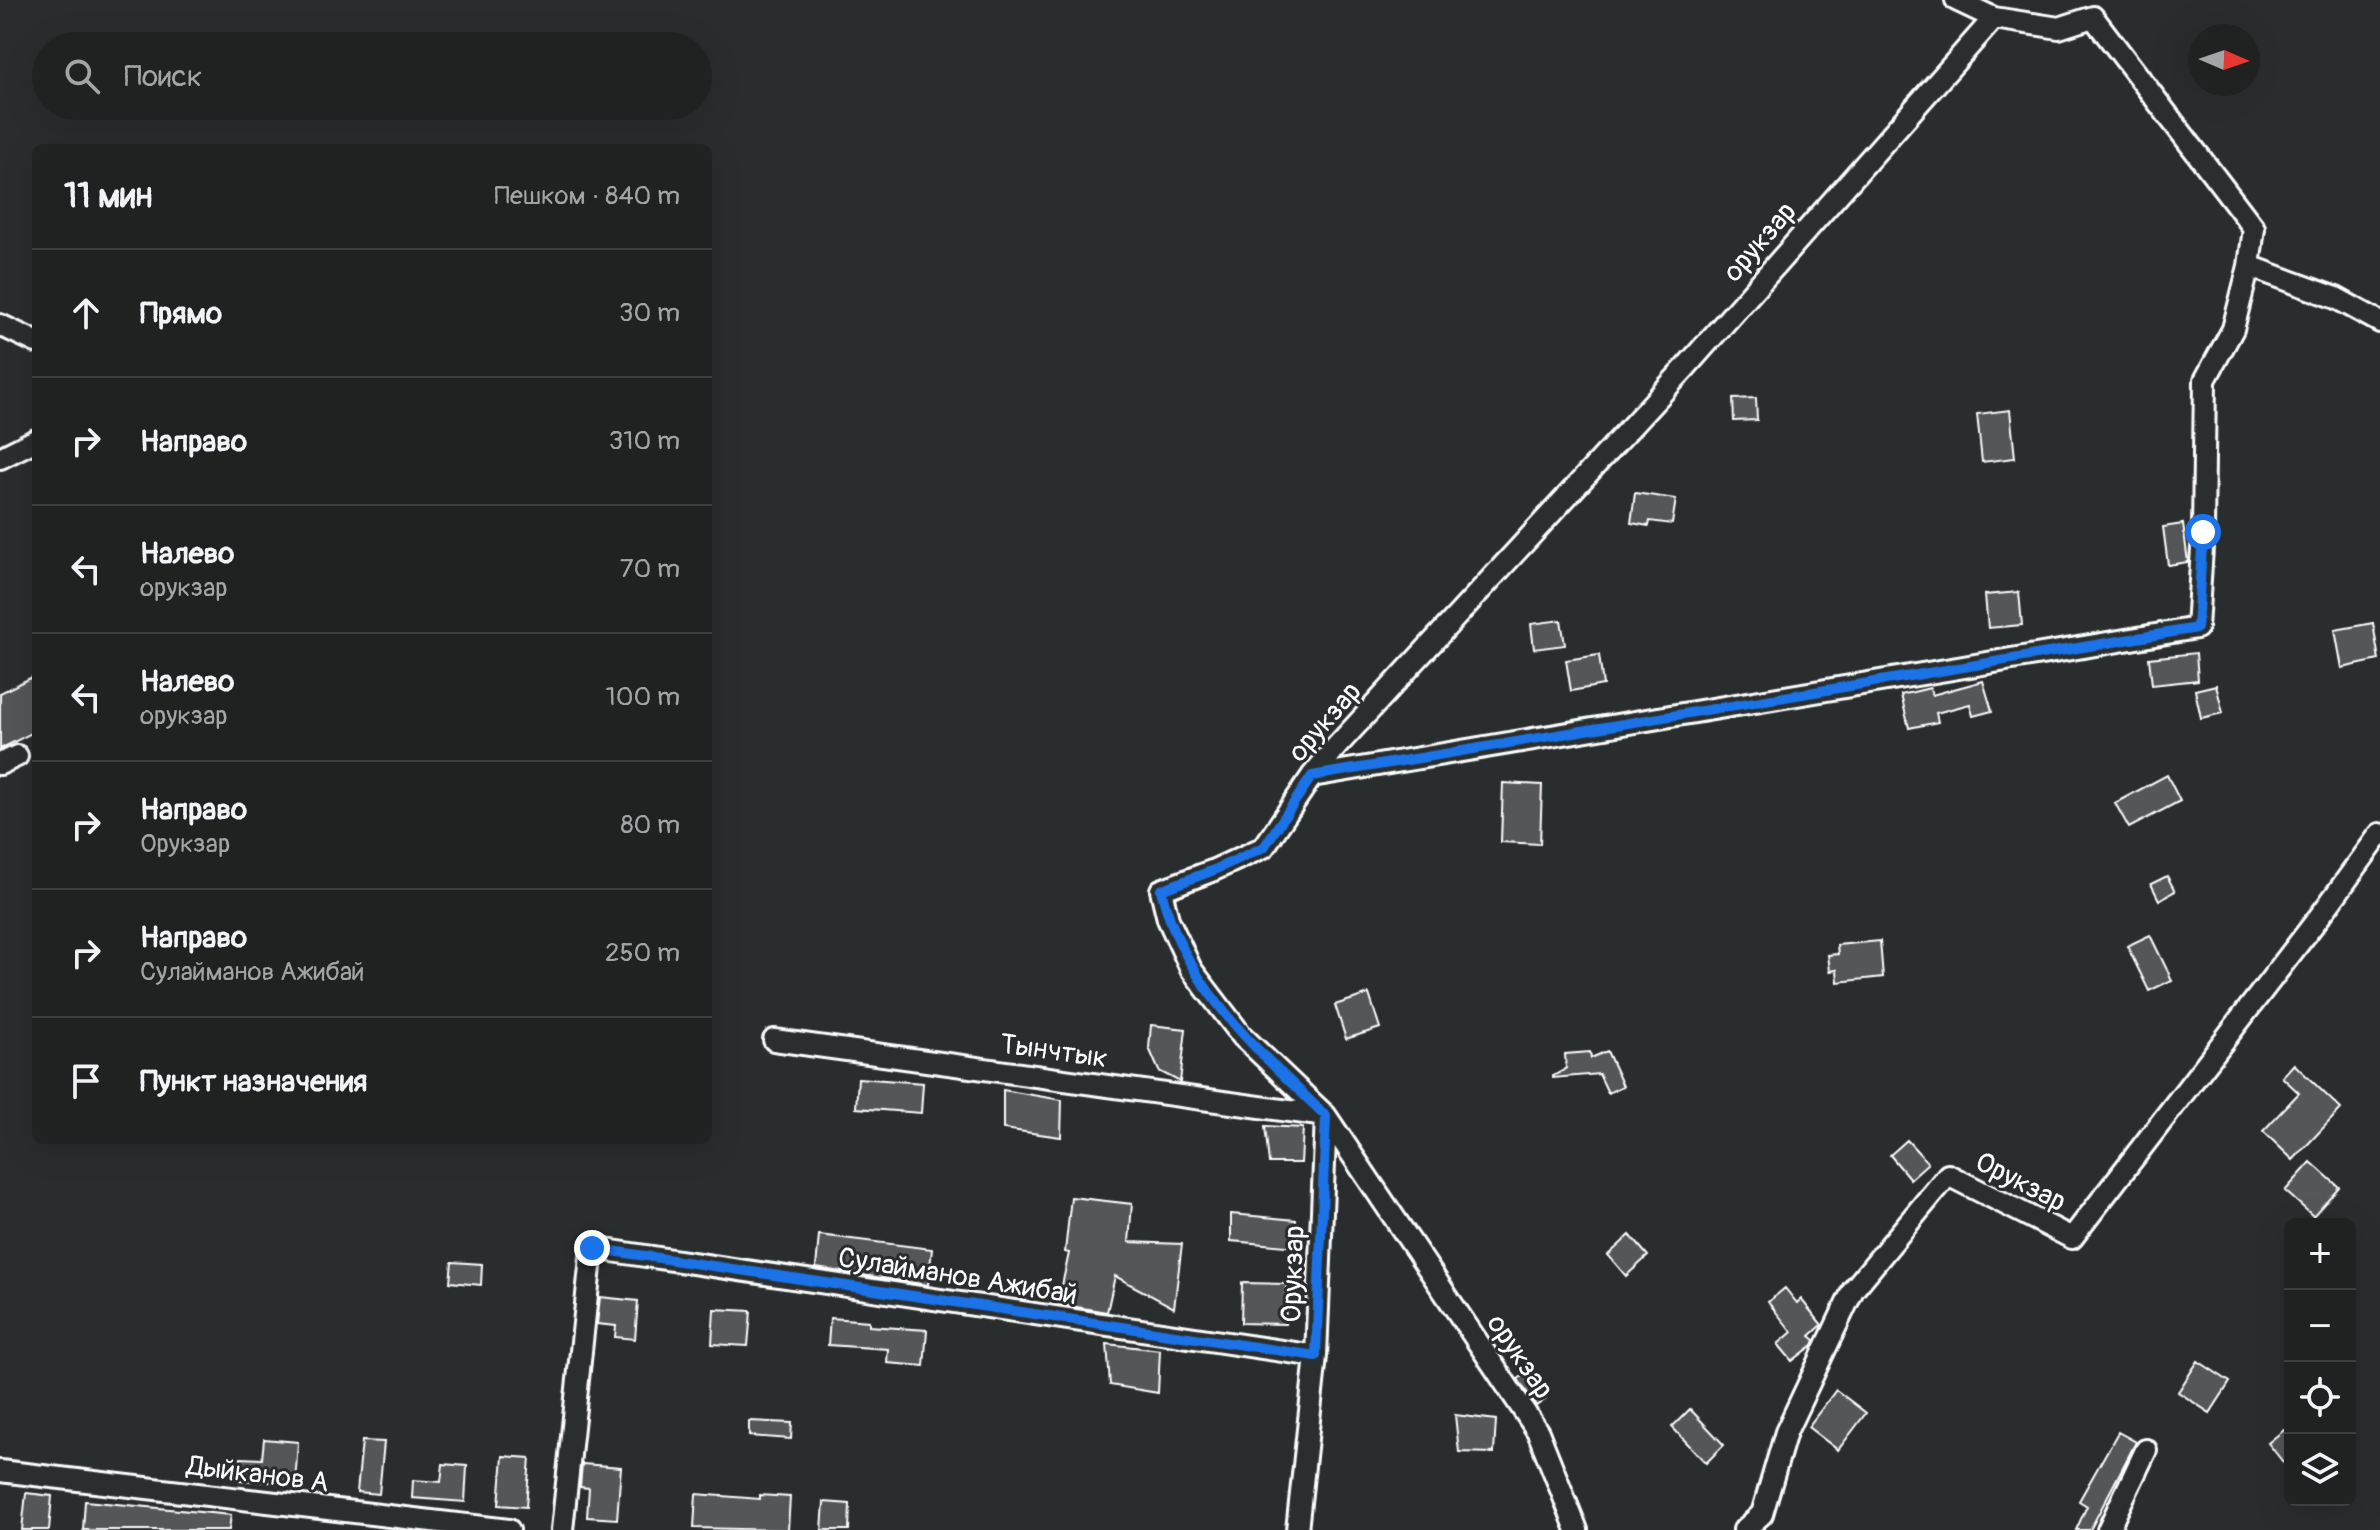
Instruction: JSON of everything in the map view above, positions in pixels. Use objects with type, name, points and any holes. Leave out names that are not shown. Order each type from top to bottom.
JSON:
[{"type":"street","points":[[1312,776],[2197,628],[2203,532],[2205,380],[2233,329],[2249,266],[2254,228],[2093,17],[2059,28],[1994,18],[1956,0]]},
{"type":"street","name":"орукзар","points":[[1577,1530],[1538,1432],[1326,1116],[1242,1036],[1191,969],[1168,919],[1161,890],[1264,847],[1312,776],[1685,368],[1994,18]]},
{"type":"street","points":[[2249,266],[2336,298],[2380,322]]},
{"type":"street","points":[[0,325],[32,340]]},
{"type":"street","points":[[0,458],[32,442]]},
{"type":"street","name":"Орукзар","points":[[1744,1530],[1762,1514],[1786,1432],[1853,1290],[1948,1175],[2072,1238],[2380,834]]},
{"type":"street","name":"Тынчтык","points":[[774,1040],[1326,1116]]},
{"type":"street","name":"Орукзар","points":[[1297,1530],[1316,1356],[1326,1116]]},
{"type":"street","name":"Сулайманов Ажибай","points":[[562,1530],[592,1248],[1316,1356]]},
{"type":"street","points":[[2108,1530],[2146,1450]]},
{"type":"street","name":"Дыйканов А","points":[[0,1471],[509,1530]]},
{"type":"building","points":[[1756,398],[1757,420],[1734,421],[1733,399]]},
{"type":"building","points":[[2010,410],[2015,458],[1982,462],[1977,414]]},
{"type":"building","points":[[1635,493],[1676,499],[1672,524],[1650,521],[1649,526],[1631,523]]},
{"type":"building","points":[[2183,524],[2188,562],[2168,565],[2163,527]]},
{"type":"building","points":[[2019,592],[2022,625],[1988,628],[1985,595]]},
{"type":"building","points":[[1561,620],[1565,645],[1534,649],[1531,624]]},
{"type":"building","points":[[2373,623],[2379,660],[2342,668],[2335,630]]},
{"type":"building","points":[[2196,653],[2198,680],[2152,685],[2149,658]]},
{"type":"building","points":[[1599,655],[1603,685],[1571,691],[1566,660]]},
{"type":"building","points":[[32,677],[32,733],[0,749],[0,693]]},
{"type":"building","points":[[1983,681],[1992,711],[1973,716],[1970,704],[1936,713],[1938,722],[1909,728],[1901,695],[1930,688],[1932,695]]},
{"type":"building","points":[[2216,685],[2223,713],[2201,718],[2195,690]]},
{"type":"building","points":[[2167,775],[2180,801],[2129,828],[2115,803]]},
{"type":"building","points":[[1503,783],[1542,785],[1540,844],[1501,842]]},
{"type":"building","points":[[2167,876],[2175,891],[2159,900],[2151,884]]},
{"type":"building","points":[[2150,935],[2172,980],[2149,991],[2127,946]]},
{"type":"building","points":[[1880,941],[1883,977],[1838,982],[1837,970],[1830,971],[1828,955],[1838,954],[1837,945]]},
{"type":"building","points":[[1369,994],[1380,1028],[1346,1039],[1335,1005]]},
{"type":"building","points":[[1151,1025],[1186,1029],[1180,1082],[1159,1071],[1149,1048]]},
{"type":"building","points":[[1607,1051],[1623,1086],[1608,1093],[1599,1074],[1553,1078],[1566,1069],[1565,1054],[1590,1052],[1591,1058]]},
{"type":"building","points":[[2294,1064],[2341,1109],[2293,1160],[2263,1131],[2299,1093],[2282,1077]]},
{"type":"building","points":[[858,1078],[923,1083],[921,1113],[856,1108]]},
{"type":"building","points":[[1003,1090],[1062,1100],[1061,1137],[1003,1129]]},
{"type":"building","points":[[1265,1126],[1303,1128],[1301,1163],[1269,1163]]},
{"type":"building","points":[[1907,1140],[1928,1163],[1910,1179],[1890,1155]]},
{"type":"building","points":[[2311,1162],[2339,1187],[2313,1216],[2285,1191]]},
{"type":"building","points":[[1071,1197],[1132,1204],[1129,1242],[1182,1244],[1174,1308],[1115,1276],[1107,1312],[1058,1304],[1069,1253],[1065,1252]]},
{"type":"building","points":[[1231,1214],[1296,1220],[1297,1247],[1231,1241]]},
{"type":"building","points":[[819,1235],[932,1249],[928,1285],[816,1268]]},
{"type":"building","points":[[1630,1235],[1648,1256],[1626,1276],[1608,1255]]},
{"type":"building","points":[[452,1262],[482,1264],[481,1285],[450,1282]]},
{"type":"building","points":[[1242,1283],[1287,1284],[1285,1324],[1241,1323]]},
{"type":"building","points":[[1785,1288],[1797,1303],[1801,1299],[1822,1325],[1810,1336],[1815,1340],[1813,1345],[1792,1361],[1778,1344],[1792,1332],[1768,1302]]},
{"type":"building","points":[[600,1297],[638,1301],[635,1339],[615,1337],[616,1326],[597,1324]]},
{"type":"building","points":[[714,1309],[751,1311],[748,1346],[712,1344]]},
{"type":"building","points":[[830,1318],[869,1321],[869,1326],[927,1330],[924,1366],[887,1363],[888,1349],[828,1345]]},
{"type":"building","points":[[1107,1344],[1160,1350],[1158,1393],[1110,1385]]},
{"type":"building","points":[[2198,1361],[2230,1382],[2210,1413],[2178,1392]]},
{"type":"building","points":[[1527,1373],[1546,1399],[1536,1406],[1518,1379]]},
{"type":"building","points":[[1836,1390],[1866,1413],[1838,1450],[1808,1427]]},
{"type":"building","points":[[1690,1409],[1724,1445],[1706,1463],[1672,1427]]},
{"type":"building","points":[[1455,1415],[1496,1420],[1494,1453],[1459,1452]]},
{"type":"building","points":[[749,1421],[792,1423],[791,1439],[749,1436]]},
{"type":"building","points":[[2284,1430],[2284,1463],[2268,1443]]},
{"type":"building","points":[[2118,1432],[2136,1442],[2090,1530],[2076,1530],[2087,1506],[2079,1501]]},
{"type":"building","points":[[264,1439],[298,1442],[295,1484],[240,1480],[241,1458],[262,1459]]},
{"type":"building","points":[[362,1441],[384,1442],[379,1494],[357,1492]]},
{"type":"building","points":[[503,1456],[530,1458],[526,1507],[499,1505]]},
{"type":"building","points":[[443,1464],[467,1466],[465,1502],[412,1498],[413,1480],[441,1482]]},
{"type":"building","points":[[582,1464],[621,1467],[617,1519],[587,1517],[589,1488],[580,1487]]},
{"type":"building","points":[[26,1493],[52,1496],[49,1530],[22,1530]]},
{"type":"building","points":[[696,1494],[760,1499],[760,1495],[790,1497],[788,1530],[694,1528]]},
{"type":"building","points":[[85,1501],[231,1515],[229,1530],[83,1530]]},
{"type":"building","points":[[824,1502],[850,1504],[849,1530],[822,1530]]},
{"type":"route","points":[[592,1248],[1316,1356],[1326,1116],[1242,1036],[1191,969],[1168,919],[1161,890],[1264,847],[1312,776],[2197,628],[2203,532]]}]
